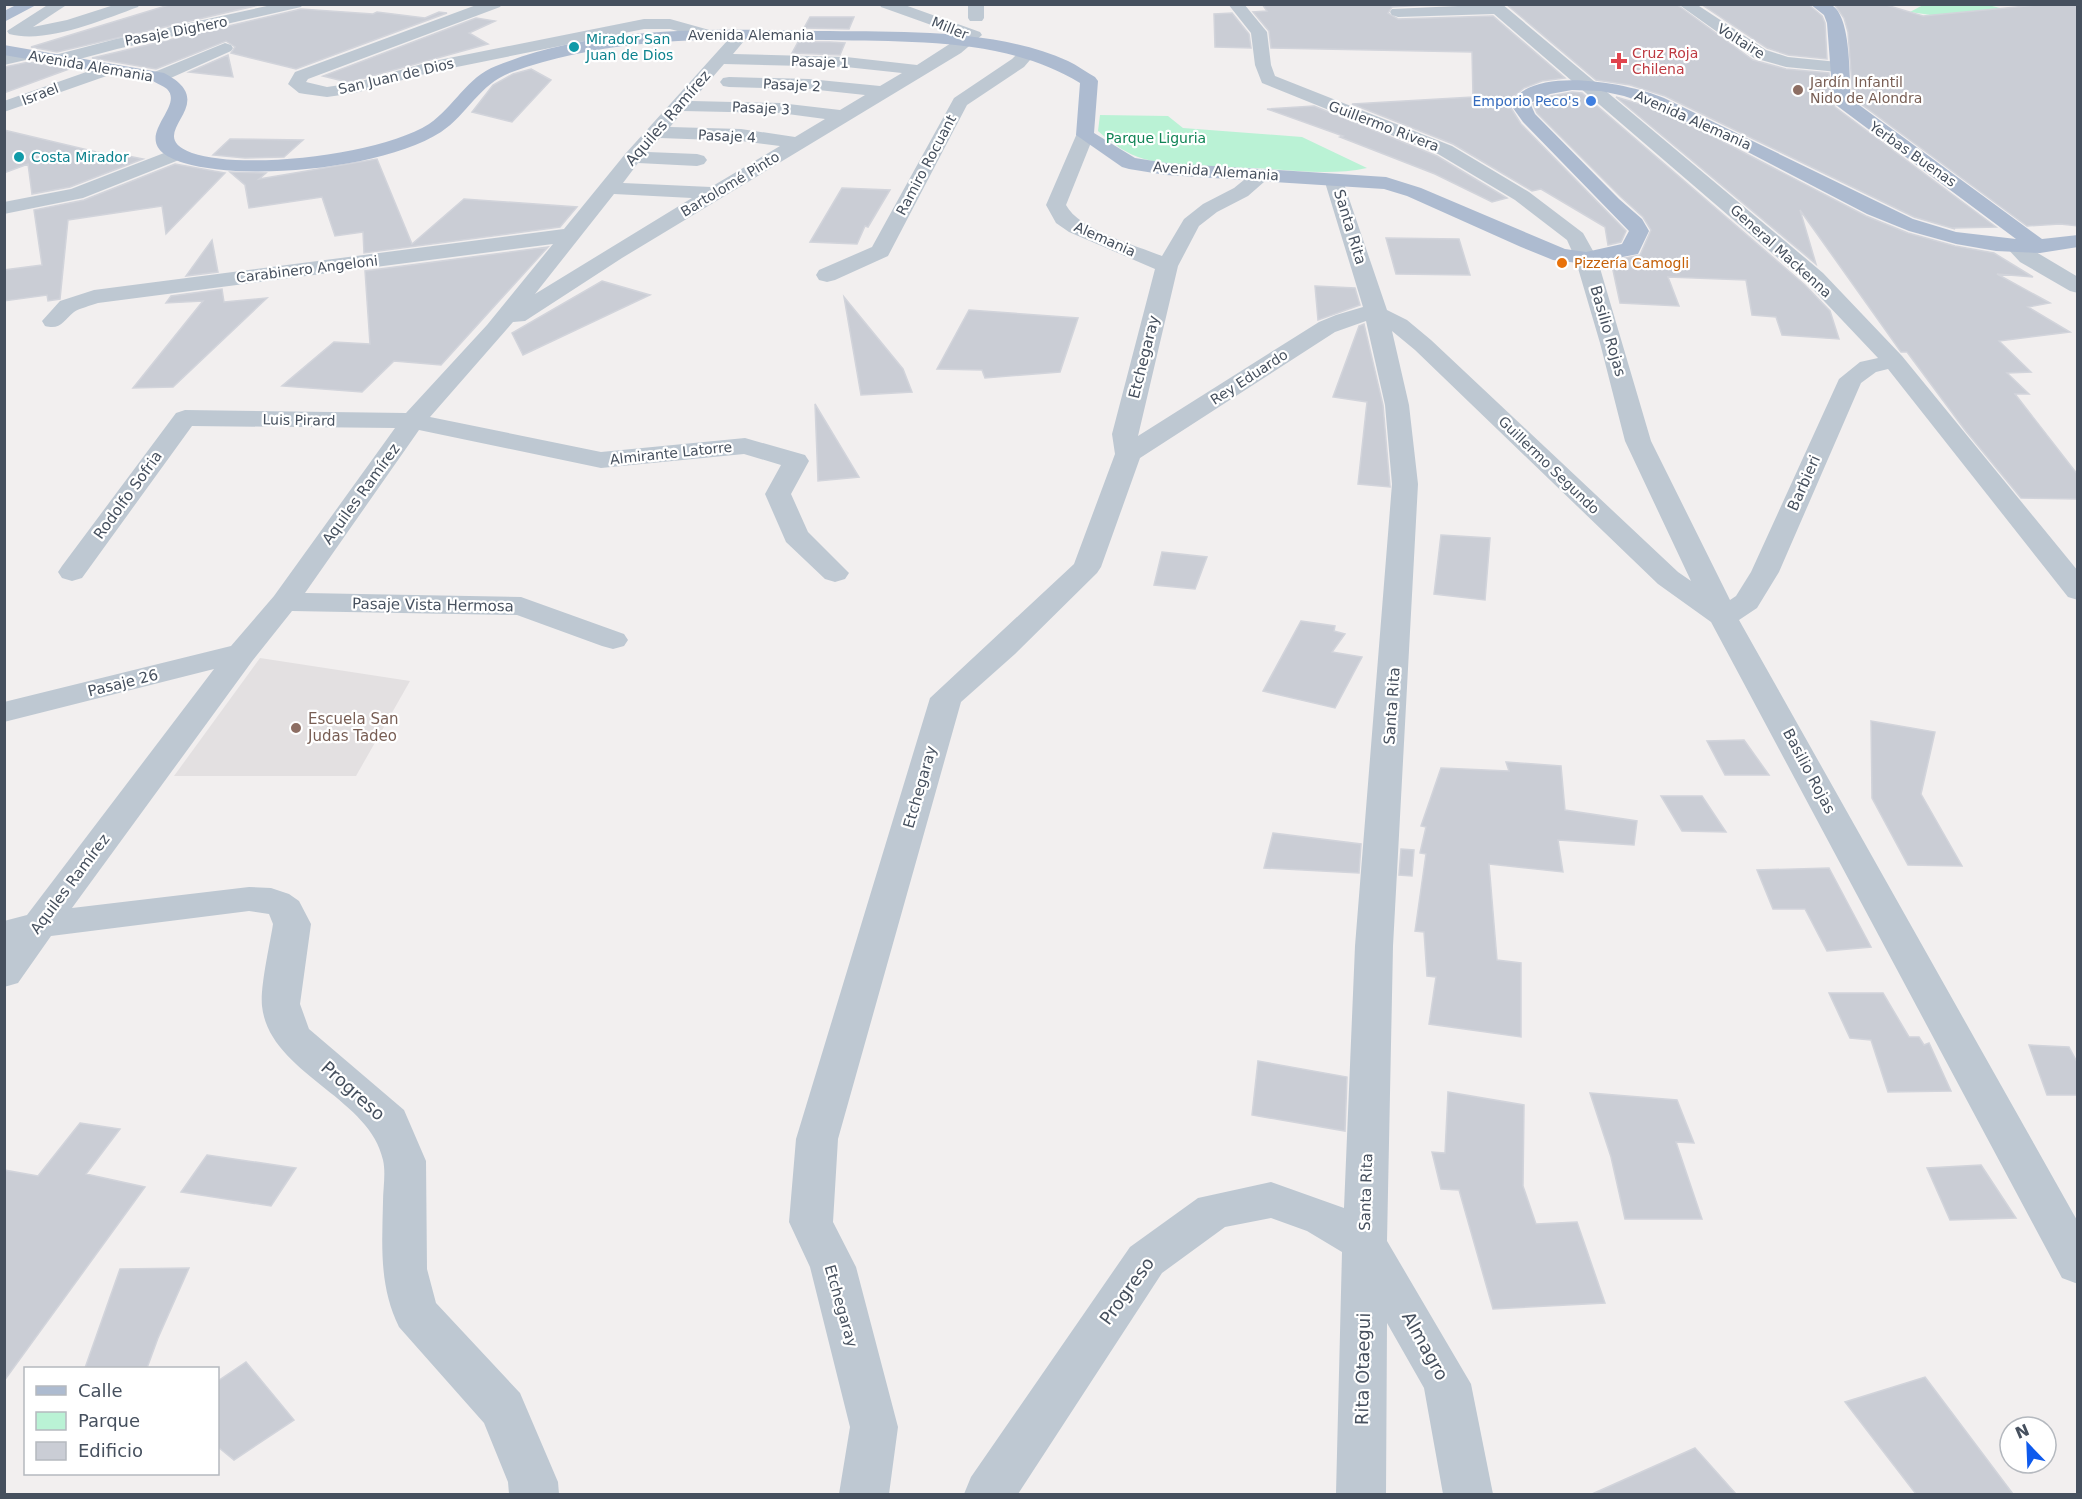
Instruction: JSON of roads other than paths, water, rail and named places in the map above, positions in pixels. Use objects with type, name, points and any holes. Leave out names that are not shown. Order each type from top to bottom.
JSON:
[{"type":"main road","points":[[4,17],[31,4]]},
{"type":"main road","name":"Yerbas Buenas","points":[[1817,4],[1828,10],[1834,17],[1842,101],[2040,247]]},
{"type":"main road","name":"Avenida Alemania","points":[[4,50],[158,77],[177,88],[180,96],[180,104],[169,121],[164,136],[168,148],[177,154],[208,163],[265,165],[322,160],[385,148],[414,139],[438,125],[482,80],[499,70],[616,42],[661,36],[707,34],[966,42],[1028,53],[1056,61],[1089,81],[1085,135],[1130,163],[1166,169],[1386,183],[1414,192],[1528,243],[1561,255],[1586,258],[1630,249],[1639,231],[1635,223],[1612,203],[1529,118],[1522,108],[1521,101],[1530,94],[1546,90],[1587,86],[1629,91],[1654,100],[1914,227],[1967,241],[2017,247],[2040,247],[2078,241]]},
{"type":"street","points":[[61,4],[15,31],[23,33],[42,31],[133,4]]},
{"type":"street","name":"Pasaje Dighero","points":[[57,60],[122,42],[263,14],[296,4]]},
{"type":"street","name":"San Juan de Dios","points":[[495,4],[301,76],[297,84],[305,89],[327,92],[355,88],[429,67],[644,24],[670,24],[707,34]]},
{"type":"street","name":"Miller","points":[[886,4],[974,35],[966,42]]},
{"type":"street","name":"Guillermo Rivera","points":[[1235,4],[1259,32],[1263,65],[1268,79],[1445,150],[1522,196],[1576,237],[1586,258]]},
{"type":"street","name":"Voltaire","points":[[1685,4],[1760,54],[1786,62],[1838,68]]},
{"type":"street","points":[[1398,12],[1494,7]]},
{"type":"street","name":"General Mackenna","points":[[1494,7],[1587,86],[1618,109],[1815,278],[1894,361],[2078,591]]},
{"type":"street","name":"Aquiles Ramírez","points":[[4,973],[22,929],[284,602],[413,421],[495,330],[633,157],[742,34]]},
{"type":"street","name":"Bartolomé Pinto","points":[[495,330],[614,253],[966,42]]},
{"type":"street","points":[[158,77],[225,48]]},
{"type":"street","name":"Ramiro Rocuant","points":[[827,275],[879,251],[960,102],[1018,63],[1028,53]]},
{"type":"street","points":[[4,60],[24,55]]},
{"type":"street","name":"Pasaje 1","points":[[720,59],[846,62],[920,70]]},
{"type":"street","name":"Israel","points":[[4,107],[110,69]]},
{"type":"street","name":"Pasaje 2","points":[[700,81],[809,84],[883,92]]},
{"type":"street","name":"Pasaje 3","points":[[679,105],[780,108],[843,116]]},
{"type":"street","name":"Pasaje 4","points":[[655,132],[741,135],[799,143]]},
{"type":"street","name":"Alemania","points":[[1085,135],[1056,206],[1063,219],[1076,228],[1167,266]]},
{"type":"street","points":[[4,208],[76,194],[177,154]]},
{"type":"street","points":[[633,157],[697,160]]},
{"type":"street","name":"Etchegaray","points":[[864,1494],[874,1427],[832,1267],[811,1222],[817,1139],[946,698],[1004,648],[1087,567],[1128,454],[1125,434],[1167,266],[1191,223],[1210,208],[1241,192],[1262,175]]},
{"type":"street","name":"Santa Rita","points":[[1334,179],[1376,312],[1397,405],[1405,484],[1374,946],[1365,1243]]},
{"type":"street","points":[[608,188],[715,193]]},
{"type":"street","name":"Carabinero Angeloni","points":[[53,321],[68,306],[94,297],[601,226]]},
{"type":"street","points":[[2017,247],[2028,257],[2078,286]]},
{"type":"street","name":"Basilio Rojas","points":[[1586,258],[1638,441],[1723,617],[1758,677],[2078,1265]]},
{"type":"street","name":"Rey Eduardo","points":[[1128,454],[1327,327],[1348,317],[1376,312]]},
{"type":"street","name":"Guillermo Segundo","points":[[1376,312],[1397,323],[1423,345],[1668,578],[1723,617]]},
{"type":"street","name":"Barbieri","points":[[1723,617],[1747,602],[1765,572],[1851,379],[1869,367],[1894,361]]},
{"type":"street","name":"Luis Pirard","points":[[185,418],[413,421]]},
{"type":"street","name":"Rodolfo Sofria","points":[[72,572],[185,418]]},
{"type":"street","name":"Almirante Latorre","points":[[413,421],[601,460],[745,446],[795,461],[778,494],[796,536],[835,573]]},
{"type":"street","name":"Pasaje Vista Hermosa","points":[[284,602],[521,606],[613,640]]},
{"type":"street","name":"Pasaje 26","points":[[4,712],[242,653]]},
{"type":"street","name":"Progreso","points":[[22,929],[249,898],[270,899],[283,905],[290,913],[292,924],[282,1004],[285,1021],[295,1039],[389,1122],[405,1161],[404,1269],[415,1313],[503,1409],[533,1482],[534,1494]]},
{"type":"street","name":"Progreso","points":[[989,1494],[1146,1260],[1214,1211],[1271,1200],[1323,1218],[1365,1243]]},
{"type":"street","name":"Rita Otaegui","points":[[1361,1494],[1365,1243]]},
{"type":"street","name":"Almagro","points":[[1365,1243],[1447,1384],[1468,1494]]},
{"type":"place","name":"Mirador San Juan de Dios","points":[[574,47]]},
{"type":"place","name":"Cruz Roja Chilena","points":[[1619,61]]},
{"type":"place","name":"Jardín Infantil Nido de Alondra","points":[[1798,90]]},
{"type":"place","name":"Emporio Peco's","points":[[1591,101]]},
{"type":"place","name":"Costa Mirador","points":[[19,157]]},
{"type":"place","name":"Pizzería Camogli","points":[[1562,263]]},
{"type":"place","name":"Escuela San Judas Tadeo","points":[[296,728]]},
{"type":"park label","name":"Parque Liguria","points":[[1156,138]]}]
